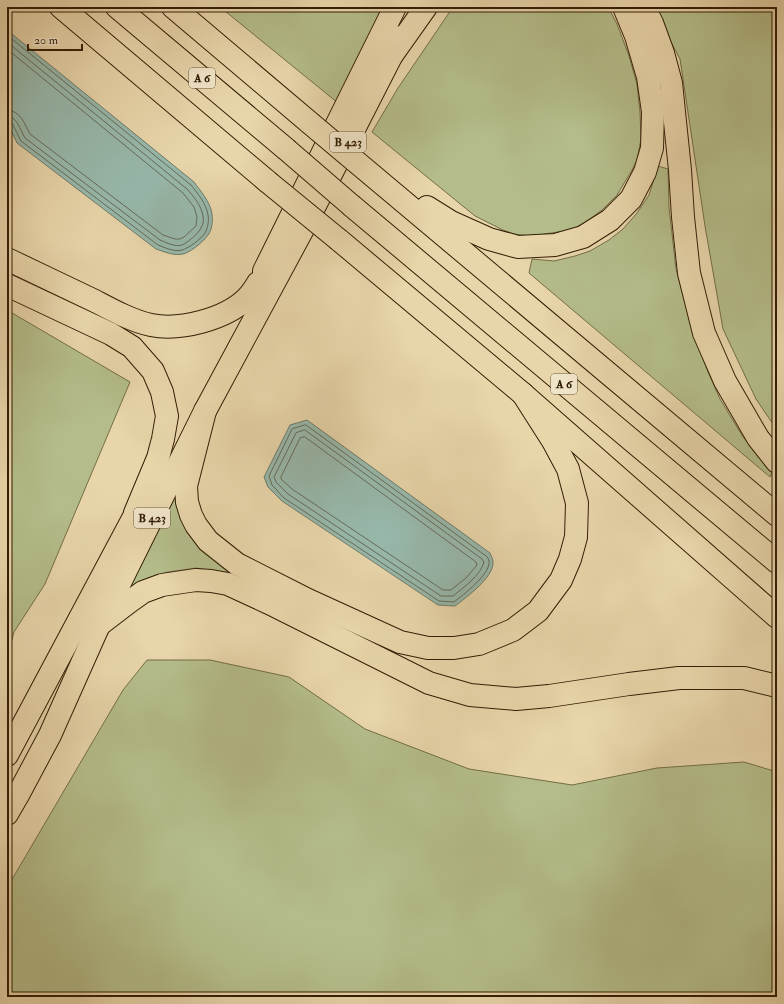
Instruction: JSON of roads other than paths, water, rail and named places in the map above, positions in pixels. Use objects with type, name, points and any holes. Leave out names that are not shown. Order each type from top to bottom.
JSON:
[{"type":"main road","points":[[61,7],[268,182],[523,394],[777,617]]},
{"type":"main road","name":"A 6","points":[[117,7],[777,562]]},
{"type":"main road","name":"A 6","points":[[173,7],[777,514]]},
{"type":"main road","name":"B 423","points":[[99,625],[205,411],[304,229],[382,54],[395,7]]},
{"type":"main road","name":"B 423","points":[[382,54],[415,7]]},
{"type":"main road","points":[[7,755],[258,283],[382,54],[426,7]]},
{"type":"main road","points":[[377,177],[450,222],[489,239],[518,247],[555,245],[583,237],[610,220],[631,198],[645,172],[652,148],[653,112],[648,77],[636,36],[624,7]]},
{"type":"main road","points":[[644,7],[652,23],[663,53],[670,83],[680,170],[689,273],[704,333],[725,381],[758,438],[777,462]]},
{"type":"main road","points":[[7,259],[125,316],[150,325],[168,327],[186,325],[224,314],[247,298],[258,283]]},
{"type":"main road","points":[[7,285],[111,334],[132,347],[153,371],[162,392],[167,416],[158,458],[135,513]]},
{"type":"main road","points":[[205,411],[186,486],[187,502],[191,515],[196,525],[208,541],[237,564],[308,600],[400,642],[428,648],[454,648],[480,644],[513,630],[538,612],[561,580],[570,559],[576,537],[577,503],[568,469],[523,394]]},
{"type":"main road","points":[[7,814],[50,735],[99,625],[143,592],[162,585],[196,580],[228,584],[269,602],[430,682],[470,694],[516,699],[549,696],[679,678],[744,678],[777,686]]},
{"type":"water","points":[[7,30],[194,182],[207,201],[211,209],[212,217],[210,231],[200,244],[183,254],[170,253],[156,249],[17,143],[7,122]]},
{"type":"water","points":[[307,420],[490,553],[493,561],[492,568],[485,580],[455,606],[438,605],[282,501],[268,487],[264,477],[290,425]]}]
